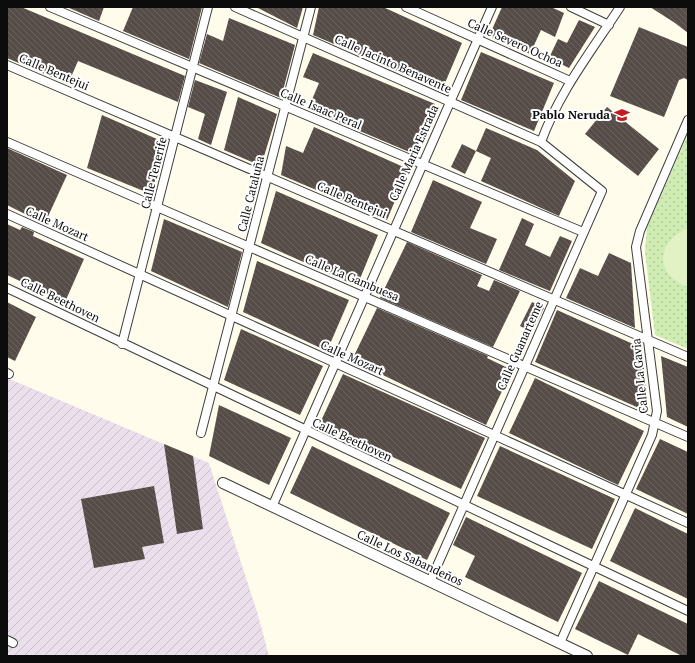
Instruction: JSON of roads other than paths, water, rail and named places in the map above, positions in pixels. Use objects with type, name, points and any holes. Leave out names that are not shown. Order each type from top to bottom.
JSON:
[{"type":"street","name":"Calle Isaac Peral","points":[[50,7],[583,232]]},
{"type":"street","name":"Calle Tenerife","points":[[122,344],[208,7]]},
{"type":"street","name":"Calle Jacinto Benavente","points":[[235,7],[541,142]]},
{"type":"street","name":"Calle Cataluña","points":[[200,433],[250,247],[311,7]]},
{"type":"street","name":"Calle Severo Ochoa","points":[[406,7],[570,81]]},
{"type":"street","name":"Calle Maria Estrada","points":[[272,507],[492,7]]},
{"type":"street","points":[[571,7],[609,24]]},
{"type":"street","points":[[541,142],[551,116],[570,81],[620,7]]},
{"type":"street","name":"Calle Bentejui","points":[[7,65],[688,357]]},
{"type":"street","name":"Calle La Gavia","points":[[560,643],[652,435],[657,411],[636,246],[640,230],[688,120]]},
{"type":"street","name":"Calle La Gambuesa","points":[[7,142],[688,437]]},
{"type":"street","name":"Calle Guanarteme","points":[[430,582],[524,365],[602,191],[541,142]]},
{"type":"street","name":"Calle Mozart","points":[[7,214],[688,523]]},
{"type":"street","name":"Calle Beethoven","points":[[7,288],[463,506],[688,611]]},
{"type":"street","name":"Calle Los Sabandeños","points":[[223,483],[587,656]]},
{"type":"place","name":"Pablo Neruda","points":[[622,115]]}]
